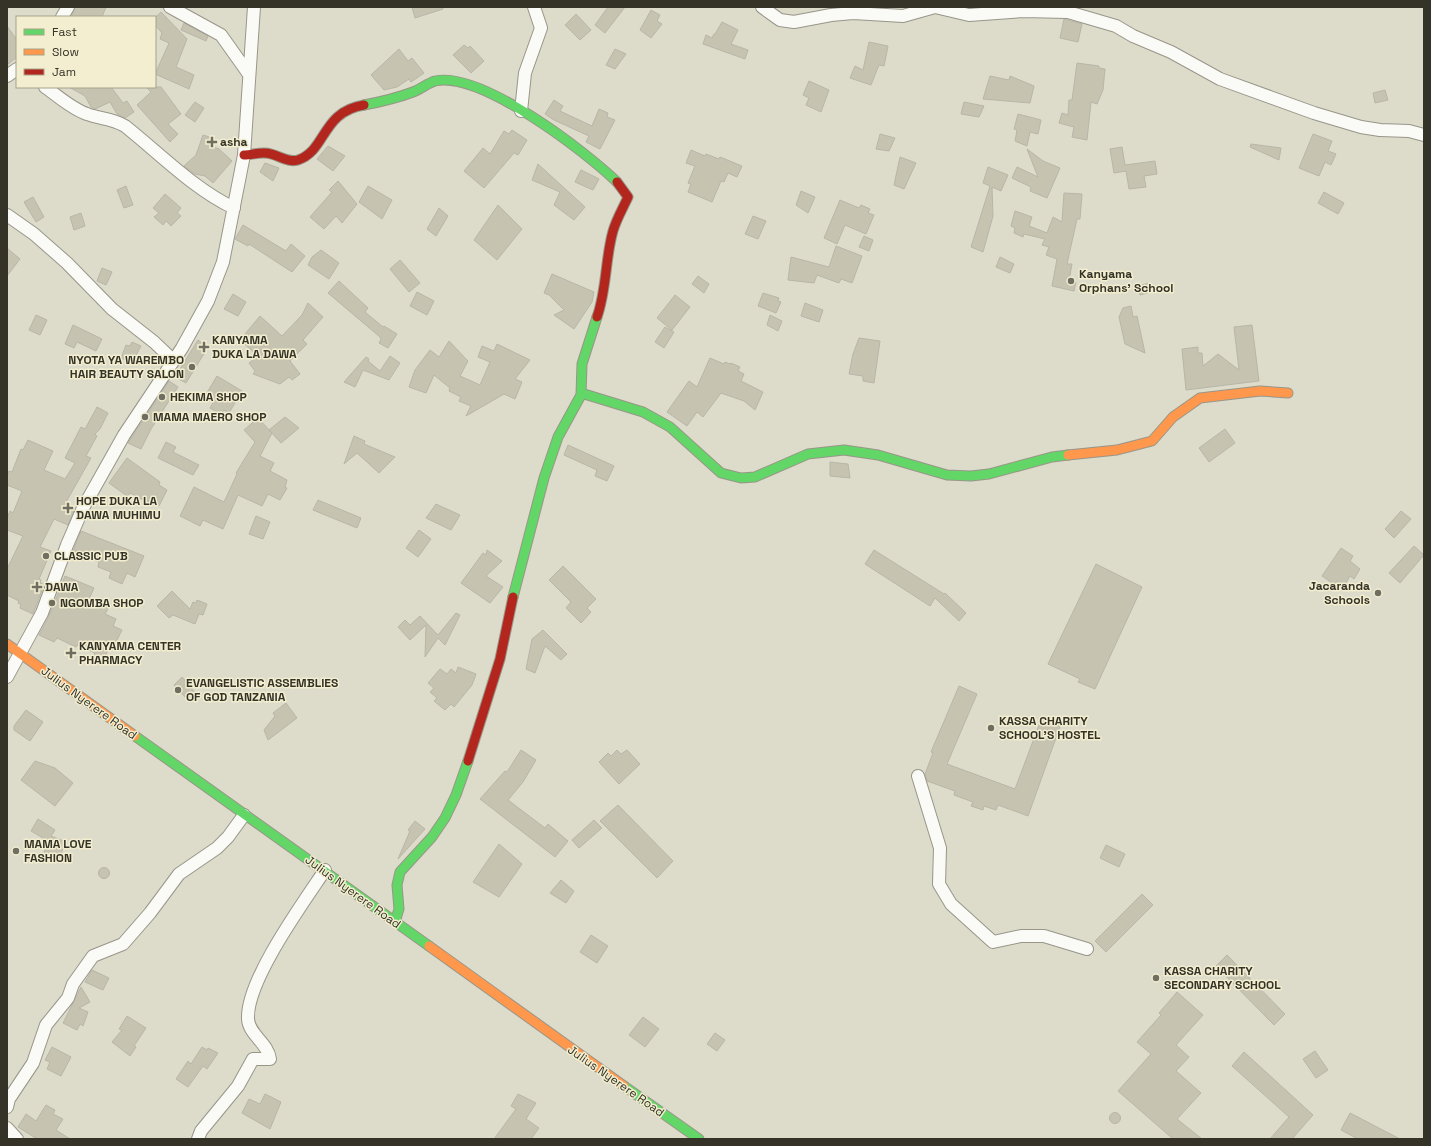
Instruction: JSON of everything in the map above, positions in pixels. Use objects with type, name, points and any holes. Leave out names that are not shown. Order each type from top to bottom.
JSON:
[{"type":"main road","points":[[244,155],[261,153],[270,154],[289,160],[299,159],[313,147],[340,113],[354,107],[408,94],[435,81],[445,80],[478,88],[521,110],[544,124],[576,148],[621,186],[628,197],[613,230],[606,267],[602,304],[582,364],[581,393],[558,437],[544,478],[500,659],[458,789],[445,818],[432,838],[400,872],[397,885],[399,909],[395,922]]},
{"type":"main road","points":[[581,393],[643,412],[670,427],[721,473],[741,478],[755,477],[808,454],[844,450],[878,455],[947,475],[971,476],[989,474],[1052,457],[1117,450],[1152,441],[1173,417],[1200,398],[1238,393],[1288,393]]},
{"type":"main road","name":"Julius Nyerere Road","points":[[7,644],[244,815],[325,870],[538,1026],[699,1139]]},
{"type":"street","points":[[63,16],[68,7]]},
{"type":"street","points":[[170,7],[226,39],[248,73]]},
{"type":"street","points":[[7,677],[42,613],[67,545],[83,508],[124,435],[173,360],[208,301],[223,262],[244,155],[248,73],[254,7]]},
{"type":"street","points":[[521,110],[525,73],[541,28],[534,7]]},
{"type":"street","points":[[762,7],[780,20],[794,22],[831,15],[853,13],[903,16],[935,7],[969,15],[1023,11],[1068,12],[1116,26],[1133,36],[1171,52],[1220,79],[1314,113],[1361,127],[1380,130],[1410,131],[1424,135]]},
{"type":"street","points":[[46,88],[80,111],[93,116],[113,120],[125,126],[196,185],[218,200],[234,208]]},
{"type":"street","points":[[7,215],[34,234],[67,263],[112,309],[154,342],[173,360]]},
{"type":"street","points":[[918,776],[940,848],[939,884],[951,904],[993,942],[1021,936],[1044,936],[1087,949]]},
{"type":"street","points":[[7,1107],[9,1099],[33,1063],[46,1025],[68,998],[73,984],[93,956],[123,944],[150,913],[179,874],[217,848],[228,837],[244,815]]},
{"type":"street","points":[[198,1139],[201,1131],[238,1086],[253,1060],[270,1059],[267,1049],[250,1026],[248,1016],[252,997],[268,959],[325,870]]},
{"type":"street","points":[[7,1128],[17,1139]]},
{"type":"building","points":[[75,7],[106,7],[102,16],[71,16]]},
{"type":"building","points":[[412,7],[443,7],[443,9],[415,18]]},
{"type":"building","points":[[608,7],[625,7],[605,33],[595,25]]},
{"type":"building","points":[[651,10],[660,15],[657,21],[662,24],[651,38],[640,30]]},
{"type":"building","points":[[161,12],[187,39],[176,67],[194,75],[189,89],[156,74],[169,43],[160,39],[162,33],[156,26],[156,17]]},
{"type":"building","points":[[576,14],[591,30],[580,40],[565,25]]},
{"type":"building","points":[[1064,19],[1082,24],[1078,42],[1060,38]]},
{"type":"building","points":[[722,22],[738,30],[731,44],[748,50],[745,59],[703,44],[706,35],[712,38]]},
{"type":"building","points":[[184,23],[208,36],[206,41],[181,30]]},
{"type":"building","points":[[7,26],[16,39],[16,58],[7,65]]},
{"type":"building","points":[[869,42],[888,46],[884,66],[879,65],[871,85],[850,78],[855,66],[863,70]]},
{"type":"building","points":[[464,45],[468,48],[470,46],[484,61],[471,73],[453,55]]},
{"type":"building","points":[[399,49],[408,61],[412,58],[424,73],[411,82],[409,79],[397,87],[384,90],[371,75]]},
{"type":"building","points":[[615,49],[626,54],[615,69],[606,65]]},
{"type":"building","points":[[1077,63],[1099,66],[1099,68],[1105,69],[1103,90],[1097,104],[1091,102],[1087,140],[1072,137],[1074,127],[1059,123],[1062,113],[1068,115],[1069,100],[1072,100]]},
{"type":"building","points":[[990,76],[1009,80],[1010,76],[1034,86],[1030,103],[983,99]]},
{"type":"building","points":[[809,81],[829,90],[821,112],[806,105],[809,98],[803,95]]},
{"type":"building","points":[[161,87],[181,114],[168,124],[178,134],[170,142],[137,105],[151,92],[147,88]]},
{"type":"building","points":[[71,88],[112,88],[123,103],[127,101],[134,112],[125,118],[117,114],[110,102],[95,109],[91,107],[85,96]]},
{"type":"building","points":[[1385,90],[1388,100],[1375,103],[1373,93]]},
{"type":"building","points":[[554,100],[563,106],[560,111],[592,126],[599,109],[608,113],[607,117],[615,120],[600,149],[586,142],[589,136],[554,120],[545,114]]},
{"type":"building","points":[[195,102],[204,108],[195,122],[185,115]]},
{"type":"building","points":[[964,102],[984,106],[979,117],[961,114]]},
{"type":"building","points":[[1018,114],[1041,120],[1038,134],[1030,132],[1027,146],[1015,141],[1017,130],[1014,129]]},
{"type":"building","points":[[512,130],[527,140],[518,155],[514,153],[484,188],[464,171],[483,148],[490,154],[504,131],[509,134]]},
{"type":"building","points":[[880,134],[895,138],[889,151],[876,149]]},
{"type":"building","points":[[1313,134],[1332,141],[1328,151],[1336,154],[1331,165],[1325,162],[1319,176],[1299,168]]},
{"type":"building","points":[[203,135],[213,138],[210,146],[219,149],[232,161],[213,183],[205,176],[195,174],[184,166],[196,155]]},
{"type":"building","points":[[1251,144],[1281,148],[1279,160],[1250,147]]},
{"type":"building","points":[[328,146],[345,156],[333,171],[317,159]]},
{"type":"building","points":[[1122,147],[1125,165],[1155,161],[1157,174],[1144,176],[1146,187],[1129,189],[1126,171],[1114,173],[1110,149]]},
{"type":"building","points":[[1027,149],[1043,161],[1060,168],[1047,198],[1030,191],[1031,187],[1012,178],[1017,167],[1038,177]]},
{"type":"building","points":[[691,150],[705,156],[706,154],[719,159],[720,157],[742,166],[737,177],[728,173],[724,182],[721,181],[712,202],[688,192],[691,184],[688,183],[695,166],[686,163]]},
{"type":"building","points":[[900,157],[916,163],[904,189],[894,185]]},
{"type":"building","points":[[265,163],[279,168],[273,181],[260,172]]},
{"type":"building","points":[[538,164],[585,207],[574,220],[554,205],[560,192],[532,180]]},
{"type":"building","points":[[988,167],[1008,175],[1001,191],[992,187],[993,216],[983,252],[971,247],[990,186],[983,183]]},
{"type":"building","points":[[581,170],[599,179],[593,190],[575,182]]},
{"type":"building","points":[[338,181],[357,204],[342,223],[336,216],[324,229],[310,217],[332,192],[329,190]]},
{"type":"building","points":[[126,186],[133,205],[124,208],[117,190]]},
{"type":"building","points":[[368,186],[392,200],[382,219],[359,202]]},
{"type":"building","points":[[801,191],[815,197],[808,213],[796,205]]},
{"type":"building","points":[[1324,192],[1344,203],[1338,214],[1318,203]]},
{"type":"building","points":[[1064,193],[1082,194],[1080,219],[1077,219],[1067,264],[1072,264],[1069,280],[1076,282],[1074,291],[1052,286],[1057,259],[1046,255],[1049,247],[1042,245],[1045,239],[1024,234],[1023,237],[1014,233],[1015,228],[1011,226],[1015,211],[1032,217],[1029,226],[1047,233],[1053,217],[1062,222]]},
{"type":"building","points":[[165,194],[181,208],[177,213],[181,216],[171,226],[166,221],[163,225],[154,217],[159,213],[153,208]]},
{"type":"building","points":[[33,197],[44,217],[36,222],[24,202]]},
{"type":"building","points":[[840,200],[859,208],[861,205],[870,209],[868,213],[874,215],[866,234],[845,225],[837,244],[824,238]]},
{"type":"building","points":[[498,205],[522,229],[497,260],[474,240]]},
{"type":"building","points":[[439,208],[448,216],[436,236],[427,229]]},
{"type":"building","points":[[81,213],[85,226],[74,230],[70,217]]},
{"type":"building","points":[[753,216],[766,221],[758,239],[745,234]]},
{"type":"building","points":[[243,225],[286,251],[291,244],[305,256],[292,272],[249,244],[248,246],[235,239]]},
{"type":"building","points":[[864,236],[873,240],[869,251],[859,247]]},
{"type":"building","points":[[836,246],[862,256],[852,283],[841,279],[839,283],[817,275],[814,283],[788,280],[791,257],[829,267]]},
{"type":"building","points":[[7,248],[20,259],[7,276]]},
{"type":"building","points":[[321,250],[339,263],[329,279],[308,265],[312,257]]},
{"type":"building","points":[[1000,257],[1014,264],[1010,273],[996,267]]},
{"type":"building","points":[[400,260],[420,283],[409,292],[390,269]]},
{"type":"building","points":[[102,268],[112,272],[106,285],[97,281]]},
{"type":"building","points":[[552,274],[594,292],[592,302],[574,329],[554,315],[564,310],[549,295],[544,293]]},
{"type":"building","points":[[698,276],[709,284],[704,293],[692,284]]},
{"type":"building","points":[[339,281],[368,308],[365,312],[383,327],[384,326],[397,334],[388,348],[379,343],[381,339],[380,337],[328,293]]},
{"type":"building","points":[[1149,283],[1151,292],[1140,295],[1138,286]]},
{"type":"building","points":[[417,292],[434,301],[427,315],[410,306]]},
{"type":"building","points":[[763,293],[779,298],[778,301],[781,302],[776,313],[758,306]]},
{"type":"building","points":[[233,294],[246,302],[238,316],[224,309]]},
{"type":"building","points":[[675,295],[690,307],[672,330],[657,318]]},
{"type":"building","points":[[308,303],[323,317],[303,340],[307,344],[290,361],[300,374],[292,380],[289,377],[280,384],[253,374],[255,371],[249,363],[258,356],[240,340],[260,316],[282,336],[302,315]]},
{"type":"building","points":[[805,303],[823,310],[819,322],[801,316]]},
{"type":"building","points":[[1131,306],[1133,317],[1137,316],[1145,353],[1125,344],[1119,317],[1123,308]]},
{"type":"building","points":[[36,315],[47,320],[40,335],[29,330]]},
{"type":"building","points":[[770,315],[782,321],[778,331],[767,325]]},
{"type":"building","points":[[73,325],[102,339],[96,351],[77,342],[74,348],[65,344]]},
{"type":"building","points":[[1252,325],[1259,381],[1186,390],[1182,349],[1198,347],[1198,353],[1202,353],[1203,366],[1218,354],[1239,370],[1234,327]]},
{"type":"building","points":[[665,327],[674,332],[664,348],[655,342]]},
{"type":"building","points":[[859,338],[880,341],[874,383],[863,381],[863,376],[849,374],[853,354]]},
{"type":"building","points":[[198,340],[208,347],[186,383],[175,377]]},
{"type":"building","points":[[449,341],[468,361],[460,376],[480,385],[490,362],[478,357],[482,346],[494,351],[497,344],[530,360],[515,379],[522,382],[515,399],[504,394],[466,416],[471,406],[459,401],[461,397],[449,391],[450,388],[434,375],[426,393],[409,387],[415,370],[430,350],[439,357]]},
{"type":"building","points":[[132,342],[141,346],[132,363],[121,358],[126,345],[130,346]]},
{"type":"building","points":[[390,356],[400,363],[389,380],[363,370],[355,387],[344,382],[366,357],[369,359],[368,361],[380,371]]},
{"type":"building","points":[[710,358],[724,364],[725,362],[731,363],[740,367],[738,371],[744,374],[741,381],[763,392],[755,410],[744,401],[721,393],[703,417],[697,412],[687,426],[667,412],[689,381],[697,387]]},
{"type":"building","points":[[217,376],[242,391],[229,413],[224,410],[221,414],[210,408],[214,401],[205,396]]},
{"type":"building","points":[[169,381],[178,387],[151,429],[141,449],[128,443]]},
{"type":"building","points":[[97,407],[108,413],[100,429],[95,434],[97,436],[86,456],[91,458],[65,504],[75,509],[68,525],[54,519],[40,547],[51,551],[39,579],[44,585],[33,614],[20,608],[21,605],[18,603],[19,601],[7,595],[7,569],[23,536],[7,530],[7,518],[10,511],[13,513],[22,491],[7,485],[7,476],[9,471],[12,472],[21,449],[23,450],[28,440],[53,451],[44,470],[65,479],[75,463],[65,458],[81,427],[85,429]]},
{"type":"building","points":[[285,417],[299,428],[281,443],[269,430]]},
{"type":"building","points":[[258,418],[272,433],[260,456],[274,463],[270,471],[287,480],[285,487],[287,488],[280,500],[268,494],[262,506],[238,495],[223,529],[203,520],[200,526],[180,516],[194,487],[224,502],[237,474],[236,473],[255,442],[244,430]]},
{"type":"building","points":[[1225,429],[1235,443],[1209,462],[1199,448]]},
{"type":"building","points":[[354,436],[365,441],[364,444],[395,457],[379,473],[357,453],[344,464]]},
{"type":"building","points":[[166,442],[176,447],[173,452],[199,465],[193,475],[158,458]]},
{"type":"building","points":[[568,445],[614,466],[607,481],[595,476],[597,470],[564,455]]},
{"type":"building","points":[[127,458],[160,482],[159,485],[167,490],[159,506],[148,500],[149,503],[130,493],[127,496],[109,483]]},
{"type":"building","points":[[830,462],[848,464],[850,478],[830,476]]},
{"type":"building","points":[[318,500],[361,518],[357,528],[313,510]]},
{"type":"building","points":[[436,504],[460,515],[451,530],[426,518]]},
{"type":"building","points":[[1401,511],[1411,519],[1394,538],[1385,529]]},
{"type":"building","points":[[256,516],[270,522],[263,539],[249,534]]},
{"type":"building","points":[[419,530],[431,539],[418,557],[406,548]]},
{"type":"building","points":[[81,531],[144,556],[135,577],[127,573],[122,584],[109,578],[111,572],[98,567],[99,562],[73,551]]},
{"type":"building","points":[[1414,546],[1424,555],[1400,583],[1389,573]]},
{"type":"building","points":[[1341,548],[1353,556],[1350,561],[1360,569],[1354,579],[1350,576],[1344,586],[1337,581],[1335,585],[1322,576]]},
{"type":"building","points":[[487,550],[502,561],[486,576],[503,587],[490,603],[461,583],[483,553],[486,555]]},
{"type":"building","points":[[874,550],[944,594],[945,593],[966,613],[959,621],[935,598],[930,606],[865,564]]},
{"type":"building","points":[[1096,564],[1142,587],[1095,689],[1078,682],[1080,679],[1048,664]]},
{"type":"building","points":[[563,566],[596,599],[587,608],[591,612],[581,623],[566,608],[571,602],[549,580]]},
{"type":"building","points":[[65,576],[94,588],[89,599],[109,607],[105,614],[116,619],[113,626],[122,630],[114,646],[110,645],[102,664],[92,660],[95,653],[77,645],[76,647],[57,638],[54,642],[39,635],[49,616]]},
{"type":"building","points":[[172,591],[190,609],[193,602],[196,603],[197,600],[207,604],[203,615],[199,614],[195,624],[173,615],[169,618],[157,606]]},
{"type":"building","points":[[456,613],[460,615],[445,645],[438,638],[425,657],[426,625],[410,640],[398,627],[405,620],[410,625],[420,616],[438,635]]},
{"type":"building","points":[[543,630],[567,654],[561,660],[545,646],[535,673],[526,669],[532,639]]},
{"type":"building","points":[[458,667],[476,674],[472,685],[454,707],[451,704],[445,710],[434,701],[437,698],[430,692],[434,688],[428,683],[440,669],[447,674],[451,669],[456,673]]},
{"type":"building","points":[[182,677],[195,692],[187,699],[174,685]]},
{"type":"building","points":[[959,686],[977,694],[947,764],[1015,789],[1042,717],[1061,724],[1028,816],[998,805],[996,810],[984,806],[983,810],[971,806],[973,802],[954,795],[955,791],[927,781],[925,774],[933,753],[931,752]]},
{"type":"building","points":[[286,703],[297,718],[268,740],[264,730],[275,716],[273,713]]},
{"type":"building","points":[[26,710],[43,722],[30,741],[14,730],[14,726]]},
{"type":"building","points":[[521,750],[536,760],[523,782],[508,800],[545,828],[548,824],[568,841],[555,857],[480,799],[505,771],[507,772]]},
{"type":"building","points":[[617,750],[621,754],[627,750],[640,764],[619,784],[599,762],[608,753],[611,756]]},
{"type":"building","points":[[35,761],[55,768],[73,783],[55,806],[21,780]]},
{"type":"building","points":[[618,805],[673,861],[657,878],[600,821]]},
{"type":"building","points":[[38,819],[55,830],[51,836],[66,842],[59,858],[44,852],[49,840],[48,841],[31,831]]},
{"type":"building","points":[[594,820],[602,828],[579,848],[572,840]]},
{"type":"building","points":[[415,821],[425,829],[398,859],[410,831],[408,830]]},
{"type":"building","points":[[499,844],[522,864],[499,897],[473,882]]},
{"type":"building","points":[[1106,845],[1125,854],[1119,867],[1100,858]]},
{"type":"building","points":[[102,868],[106,868],[108,869],[108,877],[102,878],[99,875],[99,871]]},
{"type":"building","points":[[561,880],[574,891],[566,903],[550,893]]},
{"type":"building","points":[[1142,894],[1153,905],[1106,952],[1095,941]]},
{"type":"building","points":[[591,935],[608,946],[597,963],[580,952]]},
{"type":"building","points":[[1227,955],[1285,1014],[1274,1025],[1216,966]]},
{"type":"building","points":[[92,970],[109,978],[103,990],[85,982]]},
{"type":"building","points":[[81,987],[90,1002],[79,1008],[88,1012],[83,1026],[80,1024],[77,1030],[63,1023]]},
{"type":"building","points":[[1177,992],[1203,1015],[1176,1045],[1189,1057],[1176,1071],[1201,1093],[1177,1119],[1202,1139],[1173,1139],[1118,1091],[1151,1054],[1137,1042],[1161,1015],[1159,1013]]},
{"type":"building","points":[[127,1016],[146,1028],[134,1046],[136,1047],[130,1056],[112,1042],[122,1030],[119,1029]]},
{"type":"building","points":[[643,1017],[659,1029],[645,1047],[629,1035]]},
{"type":"building","points":[[715,1033],[725,1040],[717,1051],[707,1044]]},
{"type":"building","points":[[52,1047],[71,1057],[61,1076],[47,1069],[50,1062],[45,1060]]},
{"type":"building","points":[[202,1047],[218,1053],[207,1069],[203,1066],[188,1087],[176,1079],[188,1061],[191,1064]]},
{"type":"building","points":[[1315,1051],[1328,1070],[1316,1078],[1303,1059]]},
{"type":"building","points":[[1244,1052],[1313,1115],[1292,1139],[1270,1139],[1289,1117],[1232,1066]]},
{"type":"building","points":[[265,1094],[281,1102],[270,1129],[242,1113],[249,1099],[260,1104]]},
{"type":"building","points":[[518,1094],[536,1103],[526,1119],[539,1128],[531,1139],[494,1139],[516,1109],[511,1106]]},
{"type":"building","points":[[46,1105],[55,1110],[53,1114],[63,1119],[56,1130],[70,1139],[37,1139],[18,1127],[26,1114],[36,1121]]},
{"type":"building","points":[[1115,1112],[1119,1114],[1121,1118],[1119,1122],[1115,1124],[1111,1122],[1109,1118],[1111,1114]]},
{"type":"building","points":[[1350,1113],[1400,1139],[1358,1139],[1341,1130]]},
{"type":"traffic: fast","points":[[364,105],[388,100],[416,91],[435,81],[455,81],[478,88],[504,100],[531,116],[582,152],[617,182]]},
{"type":"traffic: fast","points":[[513,597],[544,478],[558,437],[581,395],[582,364],[597,317]]},
{"type":"traffic: fast","points":[[581,393],[643,412],[670,427],[721,473],[741,478],[755,477],[808,454],[844,450],[878,455],[947,475],[971,476],[989,474],[1052,457],[1068,455]]},
{"type":"traffic: fast","points":[[135,736],[429,946]]},
{"type":"traffic: fast","points":[[395,922],[399,909],[397,885],[400,872],[432,837],[445,818],[456,795],[468,761]]},
{"type":"traffic: fast","points":[[624,1086],[699,1139]]},
{"type":"traffic: slow","points":[[1068,455],[1117,450],[1152,441],[1173,417],[1200,398],[1260,391],[1288,393]]},
{"type":"traffic: slow","points":[[7,644],[135,736]]},
{"type":"traffic: slow","points":[[429,946],[624,1086]]},
{"type":"traffic: jam","points":[[244,155],[268,153],[287,160],[298,160],[307,155],[314,148],[332,123],[340,115],[350,109],[364,105]]},
{"type":"traffic: jam","points":[[597,317],[603,296],[610,242],[618,218],[628,197],[617,182]]},
{"type":"traffic: jam","points":[[468,761],[500,659],[513,597]]},
{"type":"place","name":"asha","points":[[212,142]]},
{"type":"place","name":"Kanyama Orphans' School","points":[[1071,281]]},
{"type":"place","name":"KANYAMA DUKA LA DAWA","points":[[204,347]]},
{"type":"place","name":"NYOTA YA WAREMBO HAIR BEAUTY SALON","points":[[192,367]]},
{"type":"place","name":"HEKIMA SHOP","points":[[162,397]]},
{"type":"place","name":"MAMA MAERO SHOP","points":[[145,417]]},
{"type":"place","name":"HOPE DUKA LA DAWA MUHIMU","points":[[68,508]]},
{"type":"place","name":"CLASSIC PUB","points":[[46,556]]},
{"type":"place","name":"DAWA","points":[[37,587]]},
{"type":"place","name":"Jacaranda Schools","points":[[1378,593]]},
{"type":"place","name":"NGOMBA SHOP","points":[[52,603]]},
{"type":"place","name":"KANYAMA CENTER PHARMACY","points":[[71,653]]},
{"type":"place","name":"EVANGELISTIC ASSEMBLIES OF GOD TANZANIA","points":[[178,690]]},
{"type":"place","name":"KASSA CHARITY SCHOOL'S HOSTEL","points":[[991,728]]},
{"type":"place","name":"MAMA LOVE FASHION","points":[[16,851]]},
{"type":"place","name":"KASSA CHARITY SECONDARY SCHOOL","points":[[1156,978]]}]
